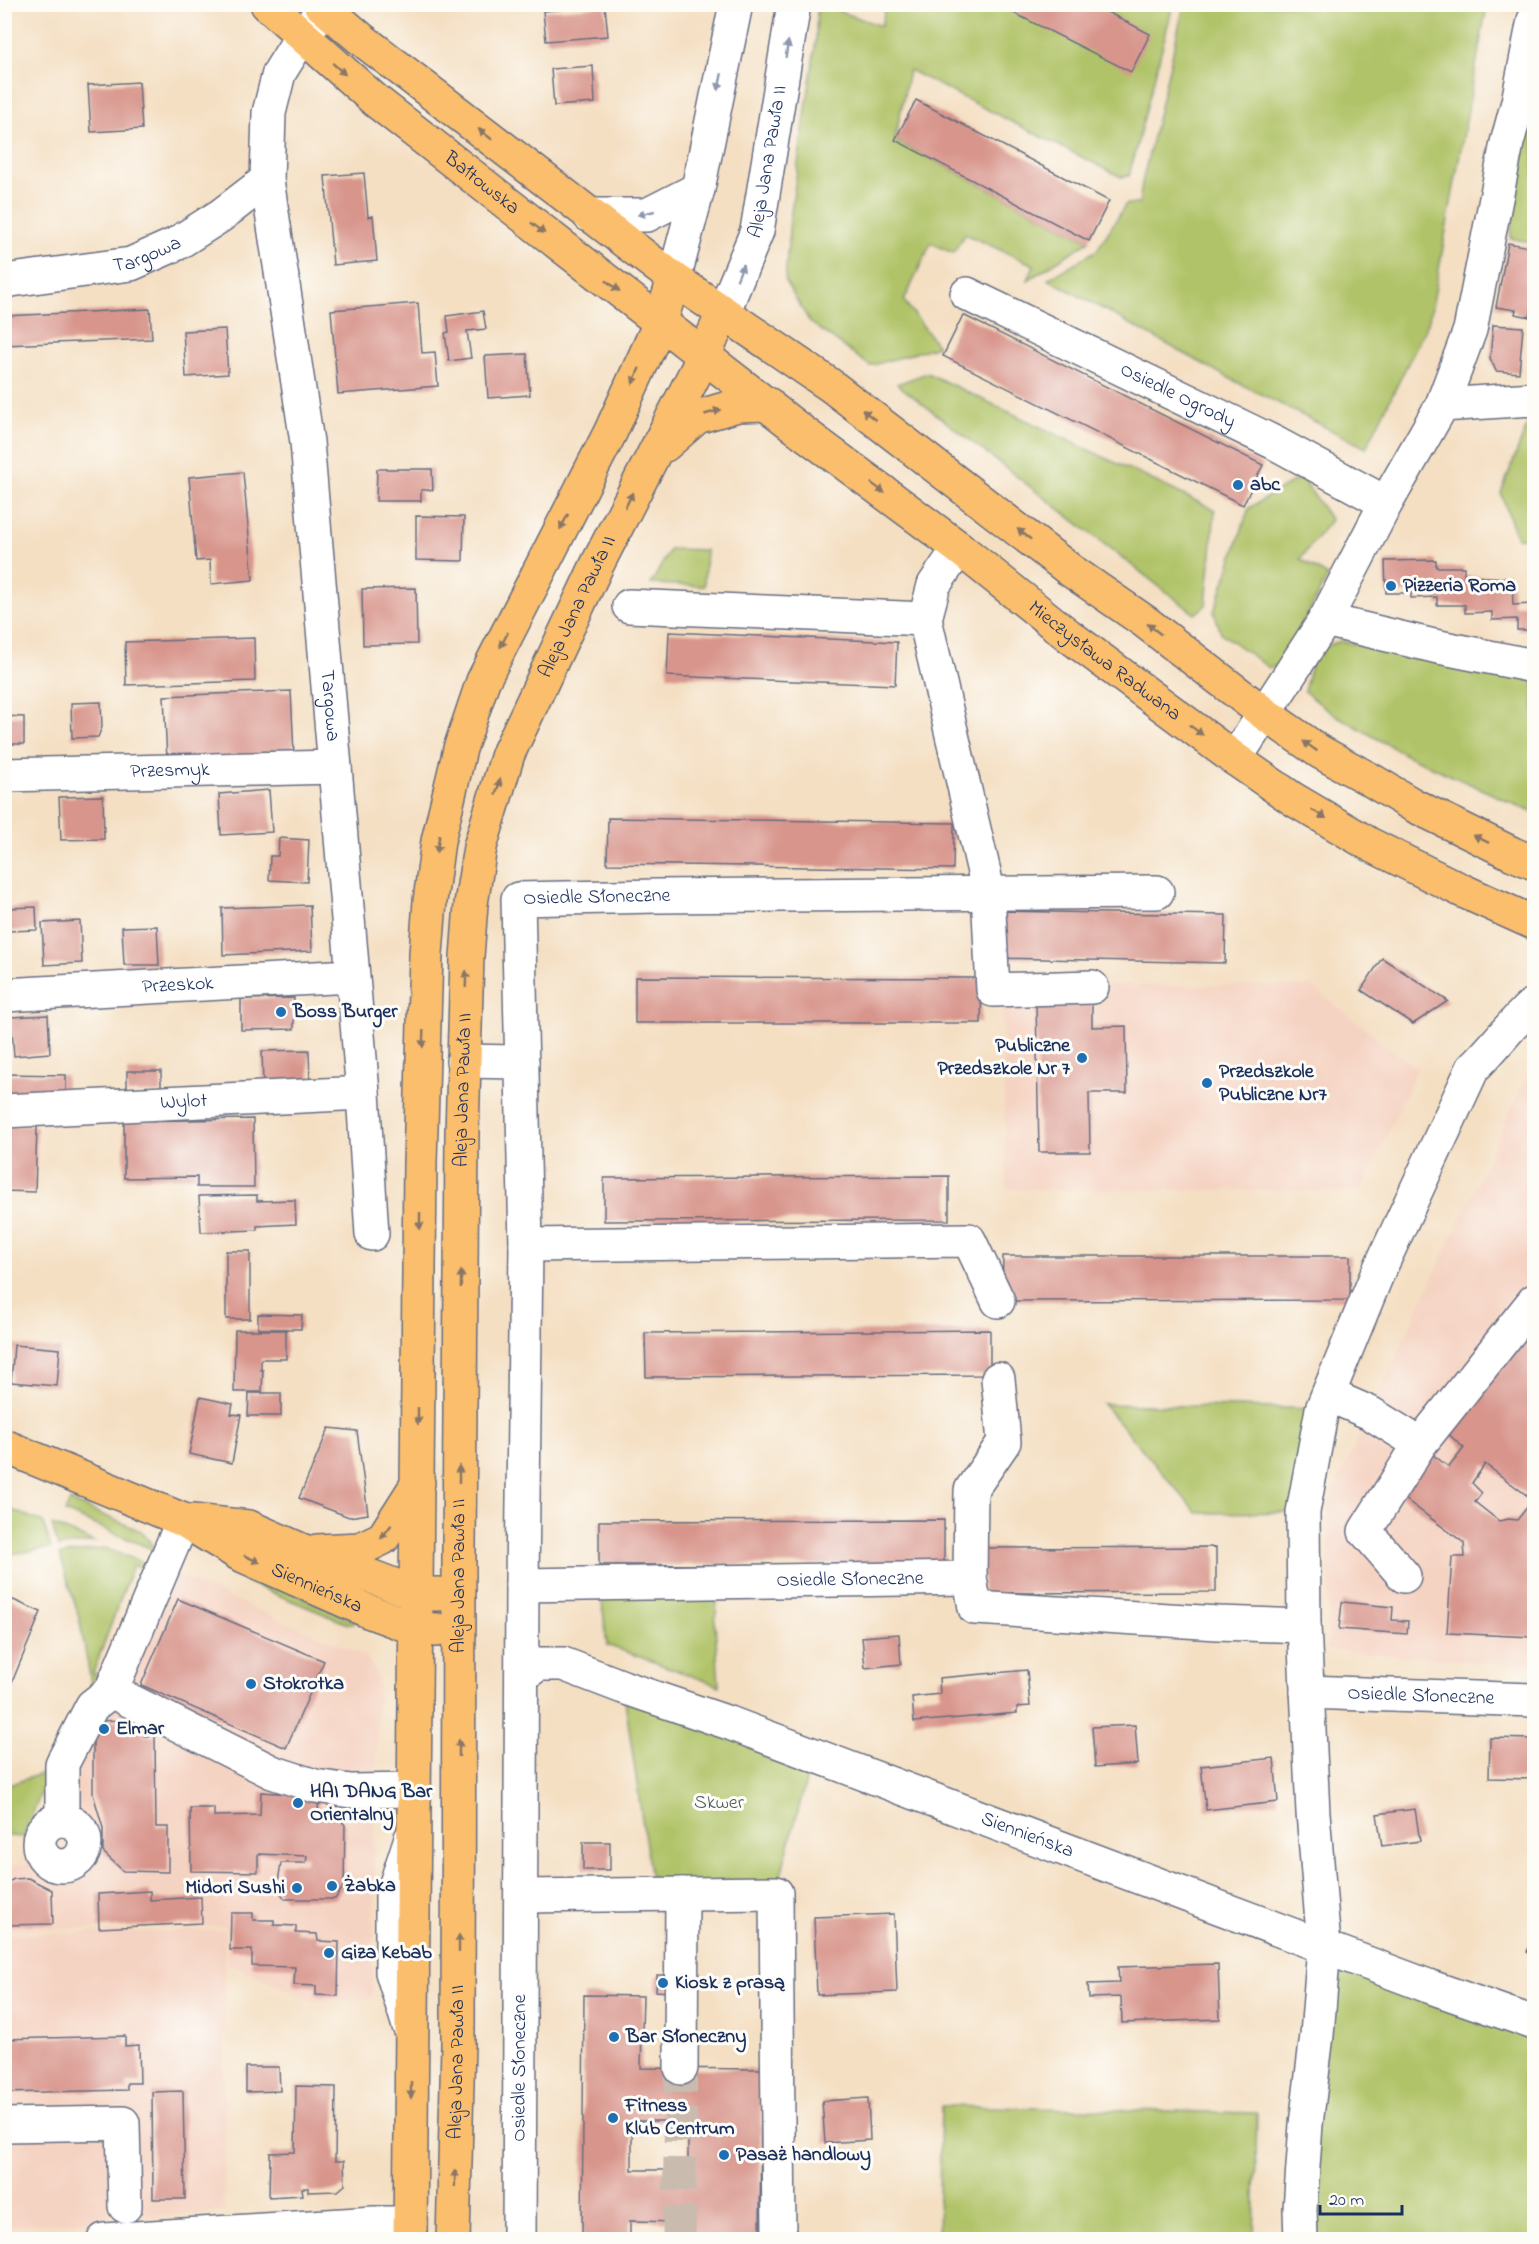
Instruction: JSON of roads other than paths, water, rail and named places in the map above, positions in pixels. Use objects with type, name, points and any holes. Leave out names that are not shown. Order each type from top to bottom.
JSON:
[{"type":"main road","name":"Bałtowska","points":[[267,4],[376,101],[704,356]]},
{"type":"main road","name":"Bałtowska","points":[[322,6],[589,215],[723,313]]},
{"type":"main road","points":[[410,2231],[423,1047],[430,901],[438,841],[460,749],[483,681],[610,433],[660,322],[674,279]]},
{"type":"main road","name":"Aleja Jana Pawła II","points":[[453,2240],[458,2044],[463,1061],[471,904],[480,847],[508,754],[650,458],[704,356],[723,313]]},
{"type":"main road","points":[[723,313],[830,385],[1070,570],[1144,621],[1265,714],[1320,753],[1413,805],[1534,863]]},
{"type":"main road","name":"Mieczysława Radwana","points":[[704,356],[959,548],[1068,635],[1235,759],[1293,799],[1370,844],[1461,890],[1534,923]]},
{"type":"main road","points":[[650,458],[697,417],[738,405],[768,404]]},
{"type":"main road","name":"Siennieńska","points":[[4,1446],[183,1520],[239,1554],[368,1611],[417,1629],[459,1631]]},
{"type":"main road","points":[[306,1552],[360,1549],[383,1538],[418,1483]]},
{"type":"main road","name":"Siennieńska","points":[[183,1520],[249,1527],[306,1552],[417,1594],[459,1595]]},
{"type":"street","points":[[674,279],[698,189],[736,4]]},
{"type":"street","name":"Aleja Jana Pawła II","points":[[723,313],[757,231],[794,4]]},
{"type":"street","name":"Targowa","points":[[322,6],[279,73],[269,112],[267,180],[307,442],[351,976],[363,1093],[372,1234]]},
{"type":"street","points":[[1235,759],[1325,620],[1386,503],[1442,405],[1470,330],[1506,143],[1518,102],[1534,20]]},
{"type":"street","name":"Targowa","points":[[4,281],[131,264],[176,244],[220,216],[267,180]]},
{"type":"street","points":[[589,215],[647,215],[698,189]]},
{"type":"street","name":"Osiedle Ogrody","points":[[967,294],[1275,443],[1386,503]]},
{"type":"street","points":[[1442,405],[1534,399]]},
{"type":"street","points":[[959,548],[934,585],[925,618],[988,893],[993,990],[1092,987]]},
{"type":"street","points":[[629,606],[925,618]]},
{"type":"street","points":[[1325,620],[1434,646],[1534,666]]},
{"type":"street","name":"Przesmyk","points":[[4,775],[335,767]]},
{"type":"street","name":"Osiedle Słoneczne","points":[[519,2240],[526,1245],[518,899],[1157,892]]},
{"type":"street","name":"Przeskok","points":[[4,995],[351,976]]},
{"type":"street","points":[[1301,2240],[1300,2209],[1306,2124],[1317,2035],[1324,1946],[1313,1813],[1307,1692],[1303,1512],[1322,1409],[1376,1277],[1473,1068],[1495,1047],[1515,1021],[1531,1006],[1534,1006]]},
{"type":"street","points":[[463,1061],[522,1062]]},
{"type":"street","name":"Wylot","points":[[4,1112],[363,1093]]},
{"type":"street","points":[[526,1245],[969,1240],[998,1301]]},
{"type":"street","points":[[1404,1576],[1365,1531],[1420,1444],[1534,1301]]},
{"type":"street","points":[[998,1379],[1004,1442],[971,1490],[970,1578],[975,1608],[1304,1626]]},
{"type":"street","points":[[1329,1395],[1370,1413],[1420,1444]]},
{"type":"street","points":[[62,1820],[62,1764],[92,1706],[111,1691],[183,1520]]},
{"type":"street","name":"Osiedle Słoneczne","points":[[522,1585],[970,1578]]},
{"type":"street","name":"Siennieńska","points":[[522,1676],[538,1664],[563,1664],[732,1724],[1428,1986],[1534,2023]]},
{"type":"street","points":[[111,1691],[272,1772],[315,1786],[351,1791],[415,1790]]},
{"type":"street","name":"Osiedle Słoneczne","points":[[1307,1692],[1534,1700]]},
{"type":"street","points":[[522,1896],[776,1893],[779,2240]]},
{"type":"street","points":[[681,2068],[682,1894]]},
{"type":"street","points":[[4,2125],[123,2123],[125,2206]]},
{"type":"street","points":[[104,2240],[363,2224],[410,2231]]},
{"type":"tunnel","points":[[679,2240],[681,2068]]},
{"type":"place","name":"abc","points":[[1238,485]]},
{"type":"place","name":"Pizzeria Roma","points":[[1391,586]]},
{"type":"place","name":"Boss Burger","points":[[281,1012]]},
{"type":"place","name":"Publiczne Przedszkole Nr 7","points":[[1082,1058]]},
{"type":"place","name":"Przedszkole Publiczne Nr7","points":[[1207,1083]]},
{"type":"place","name":"Stokrotka","points":[[251,1684]]},
{"type":"place","name":"Elmar","points":[[104,1729]]},
{"type":"place","name":"HAI DANG Bar Orientalny","points":[[298,1803]]},
{"type":"place","name":"Żabka","points":[[332,1886]]},
{"type":"place","name":"Midori Sushi","points":[[297,1888]]},
{"type":"place","name":"Giza Kebab","points":[[329,1953]]},
{"type":"place","name":"Kiosk z prasą","points":[[663,1983]]},
{"type":"place","name":"Bar Słoneczny","points":[[614,2037]]},
{"type":"place","name":"Fitness Klub Centrum","points":[[613,2118]]},
{"type":"place","name":"Pasaż handlowy","points":[[724,2155]]},
{"type":"park label","name":"Skwer","points":[[719,1803]]}]
